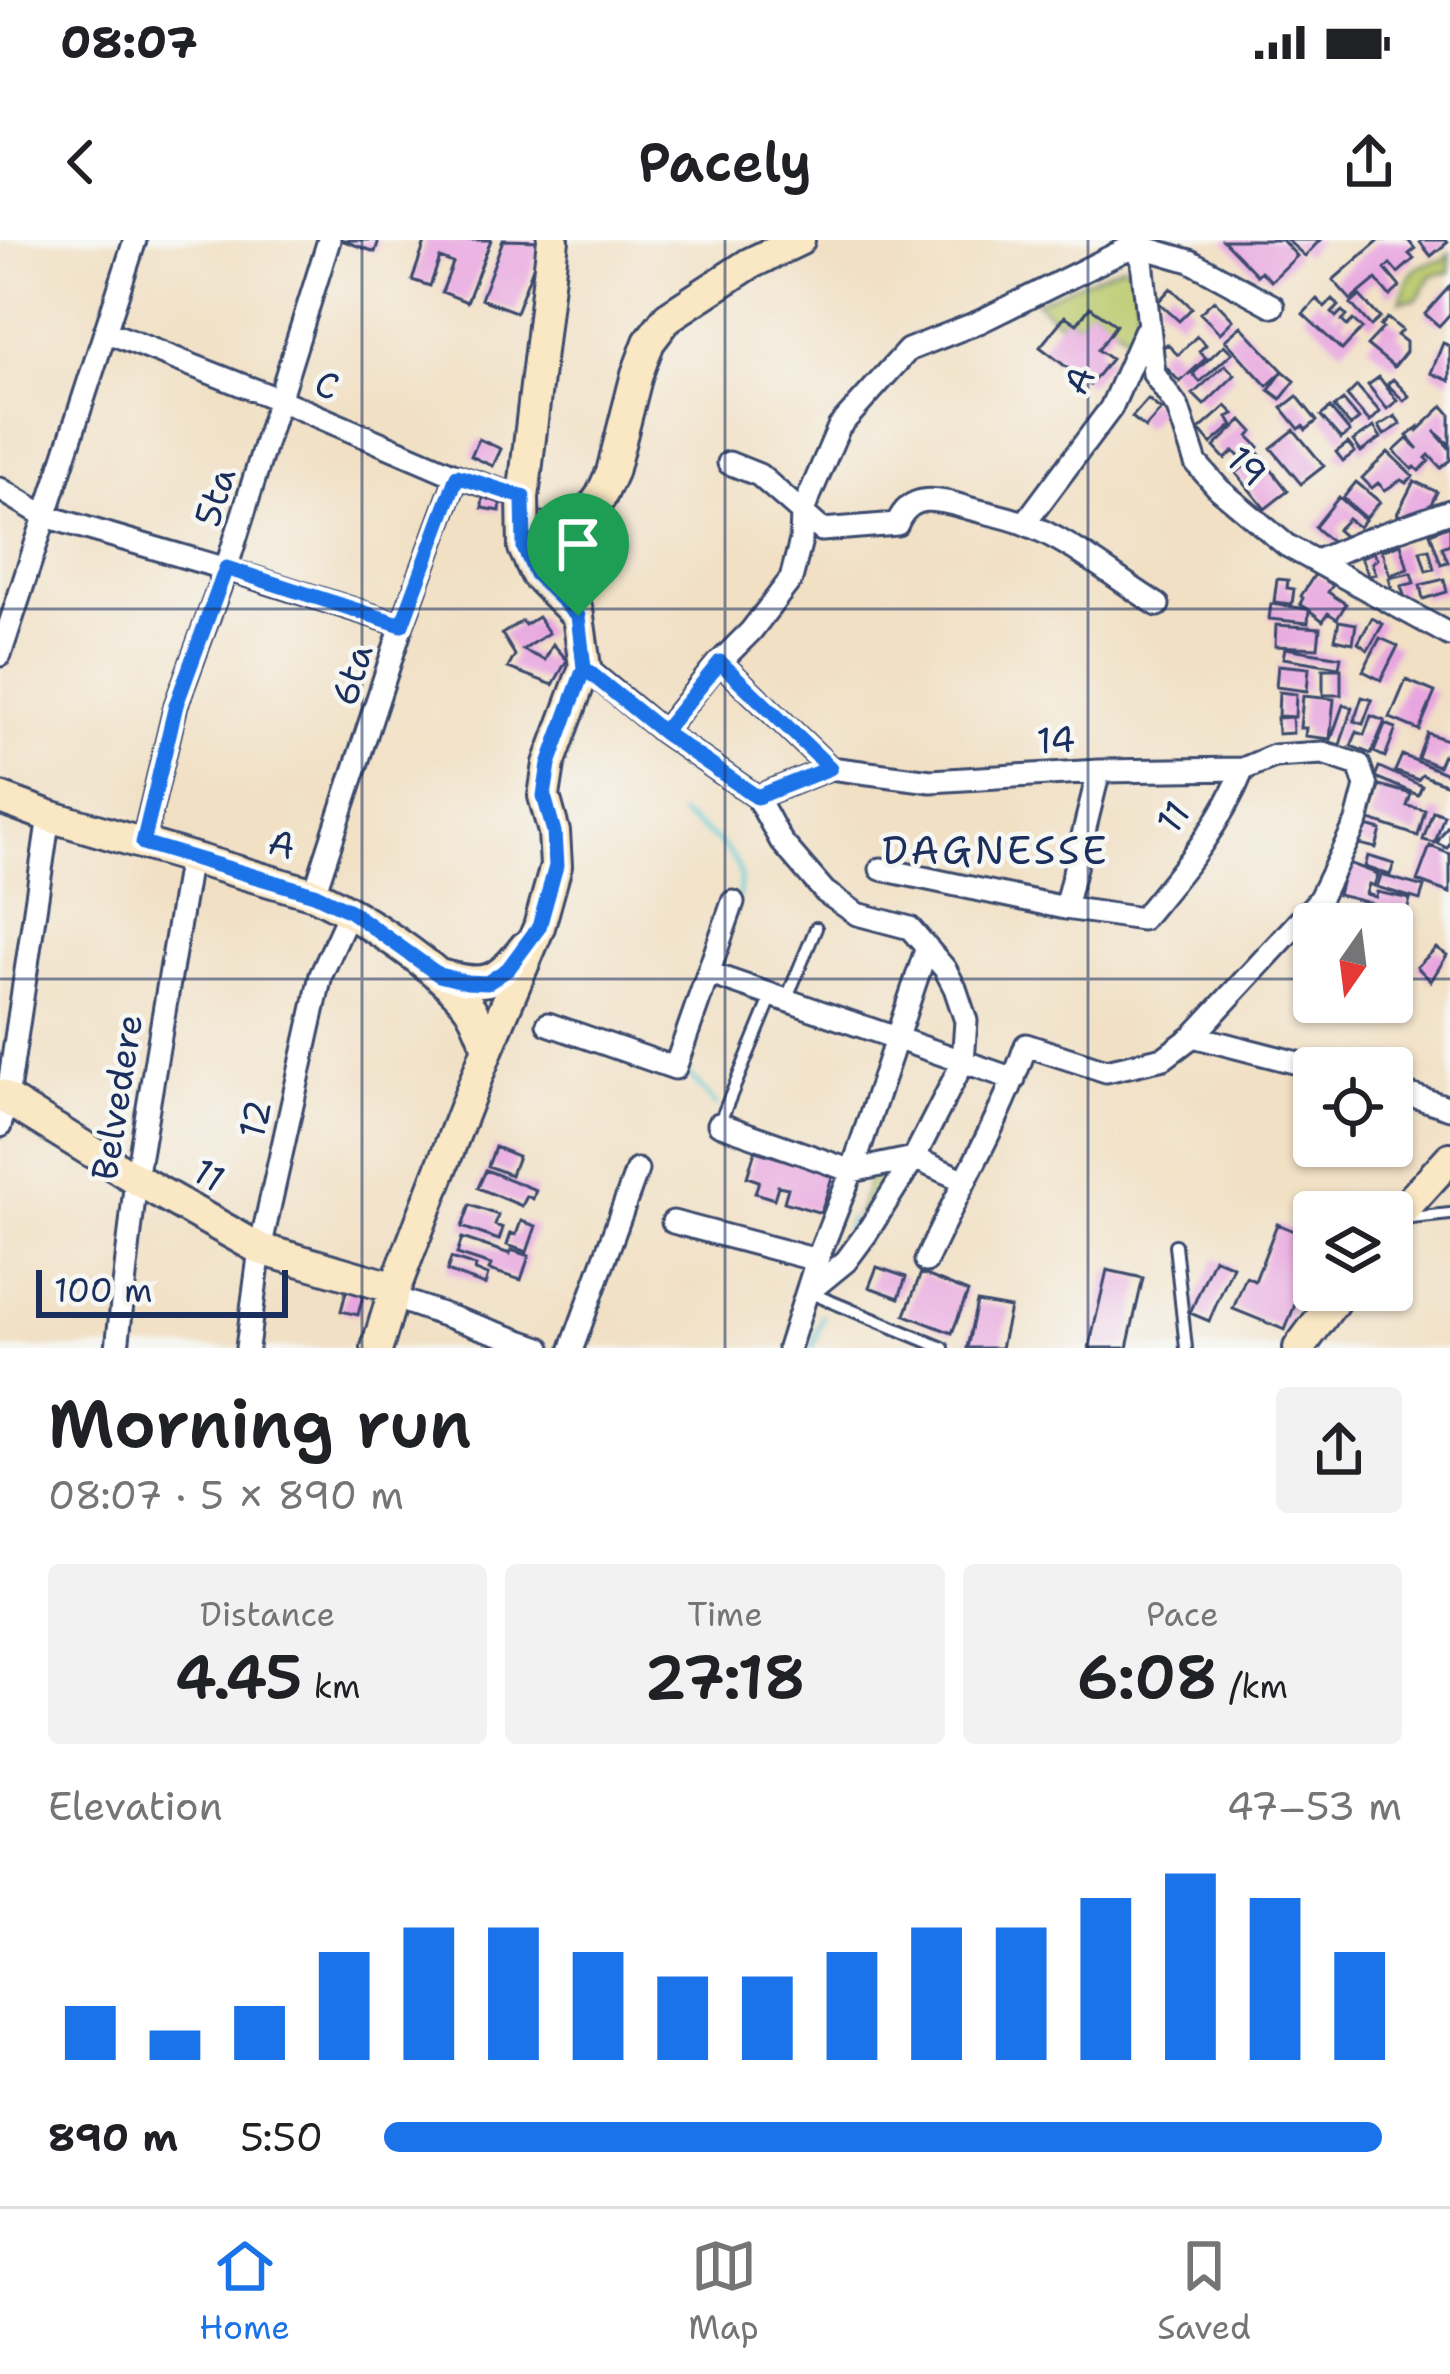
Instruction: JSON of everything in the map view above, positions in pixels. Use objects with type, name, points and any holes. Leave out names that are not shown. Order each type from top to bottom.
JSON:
[{"type":"main road","points":[[553,240],[523,497],[524,548],[536,574],[578,616]]},
{"type":"main road","points":[[377,1348],[488,1048],[539,927],[556,866],[554,832],[544,796],[549,764],[584,668],[565,563],[567,544],[612,472],[649,342],[668,317],[749,264],[800,240]]},
{"type":"main road","name":"A","points":[[0,798],[314,894],[350,911],[439,975],[471,1008],[488,1048]]},
{"type":"main road","points":[[439,975],[487,983],[508,969],[539,927]]},
{"type":"main road","name":"11","points":[[2,1107],[260,1249],[394,1293]]},
{"type":"main road","points":[[1413,1199],[1450,1158]]},
{"type":"main road","points":[[1299,1348],[1326,1311]]},
{"type":"street","points":[[0,655],[135,240]]},
{"type":"street","name":"5ta","points":[[143,843],[176,705],[226,568],[329,240]]},
{"type":"street","points":[[663,732],[790,579],[802,514],[838,427],[908,350],[979,322],[1134,243],[1190,261],[1273,306]]},
{"type":"street","name":"19","points":[[1134,243],[1142,260],[1154,374],[1178,408],[1196,463],[1219,489],[1286,545],[1450,635]]},
{"type":"street","name":"A","points":[[1025,524],[1111,409],[1147,325]]},
{"type":"street","name":"C","points":[[105,331],[457,476],[523,497]]},
{"type":"street","points":[[729,463],[759,475],[823,530],[897,524],[914,502],[941,500],[1025,524],[1158,605]]},
{"type":"street","name":"6ta","points":[[314,894],[402,625],[457,476]]},
{"type":"street","points":[[0,488],[45,516],[402,625]]},
{"type":"street","points":[[1318,561],[1450,511]]},
{"type":"street","points":[[720,662],[830,768]]},
{"type":"street","points":[[584,668],[663,732],[757,797],[781,841],[825,892],[857,914],[910,928],[955,988],[966,1021],[963,1062],[914,1158],[846,1262],[808,1292]]},
{"type":"street","name":"14","points":[[757,797],[830,768],[931,781],[1243,769],[1274,756],[1323,753],[1359,765],[1366,785],[1357,821],[1319,900],[1193,1036]]},
{"type":"street","name":"11","points":[[880,869],[1065,908],[1142,919],[1194,857],[1230,803],[1243,769]]},
{"type":"street","points":[[1065,908],[1099,771]]},
{"type":"street","points":[[2,1107],[49,816]]},
{"type":"street","name":"Belvedere","points":[[117,1348],[136,1179],[190,857]]},
{"type":"street","points":[[548,1024],[675,1068],[716,976],[733,902]]},
{"type":"street","name":"12","points":[[247,1348],[260,1249],[321,975],[350,911]]},
{"type":"street","points":[[789,1348],[927,947]]},
{"type":"street","points":[[716,976],[1014,1079]]},
{"type":"street","points":[[926,1261],[1027,1045],[1106,1071],[1163,1058],[1193,1036],[1293,1062]]},
{"type":"street","points":[[1413,1096],[1450,1108]]},
{"type":"street","points":[[719,1124],[852,1171],[914,1158],[963,1180]]},
{"type":"street","points":[[572,1348],[637,1170]]},
{"type":"street","points":[[673,1222],[817,1261]]},
{"type":"street","name":"11","points":[[394,1293],[540,1348]]},
{"type":"lane","points":[[719,1124],[817,928]]},
{"type":"lane","points":[[1413,1219],[1450,1214]]},
{"type":"lane","points":[[1175,1245],[1186,1348]]},
{"type":"lane","points":[[808,1292],[943,1348]]},
{"type":"green space","points":[[1450,253],[1450,272],[1432,275],[1417,299],[1400,301],[1414,271],[1444,261]]},
{"type":"green space","points":[[1124,264],[1134,279],[1137,299],[1129,337],[1091,308],[1077,324],[1066,316],[1059,323],[1036,302]]},
{"type":"green space","points":[[871,1171],[888,1172],[890,1178],[868,1223],[857,1218]]},
{"type":"building","points":[[341,240],[379,240],[375,252]]},
{"type":"building","points":[[426,240],[491,240],[467,302],[442,292],[453,263],[440,258],[430,286],[412,280]]},
{"type":"building","points":[[503,240],[543,241],[516,312],[481,299]]},
{"type":"building","points":[[1223,240],[1282,240],[1297,256],[1271,281],[1261,271],[1257,275]]},
{"type":"building","points":[[1287,240],[1320,240],[1305,256]]},
{"type":"building","points":[[1379,240],[1408,240],[1415,249],[1409,254],[1414,259],[1398,273],[1390,264],[1385,269],[1400,287],[1390,296],[1376,279],[1351,300],[1333,280]]},
{"type":"building","points":[[1422,240],[1445,240],[1447,243],[1431,256]]},
{"type":"building","points":[[1450,286],[1450,314],[1439,326],[1425,314]]},
{"type":"building","points":[[1171,288],[1192,308],[1179,321],[1158,302]]},
{"type":"building","points":[[1360,296],[1380,318],[1371,326],[1351,304]]},
{"type":"building","points":[[1317,299],[1325,307],[1332,299],[1339,306],[1332,313],[1336,317],[1342,311],[1347,326],[1353,320],[1362,328],[1342,350],[1303,314]]},
{"type":"building","points":[[1214,300],[1233,320],[1220,333],[1200,313]]},
{"type":"building","points":[[1090,307],[1116,325],[1098,350],[1111,359],[1090,385],[1040,347],[1065,316],[1077,324]]},
{"type":"building","points":[[1387,318],[1402,330],[1397,335],[1406,342],[1406,352],[1394,367],[1367,345]]},
{"type":"building","points":[[1241,326],[1283,371],[1267,386],[1225,340]]},
{"type":"building","points":[[1197,336],[1206,345],[1199,351],[1206,358],[1180,382],[1154,355],[1167,344],[1178,355]]},
{"type":"building","points":[[1443,343],[1450,346],[1450,381],[1431,373]]},
{"type":"building","points":[[1224,345],[1232,353],[1200,382],[1193,374]]},
{"type":"building","points":[[1225,365],[1235,375],[1204,405],[1193,394]]},
{"type":"building","points":[[1283,371],[1295,381],[1281,399],[1269,390]]},
{"type":"building","points":[[1379,377],[1397,401],[1387,409],[1368,385]]},
{"type":"building","points":[[1393,379],[1409,396],[1404,401],[1387,384]]},
{"type":"building","points":[[1357,386],[1380,412],[1370,422],[1347,396]]},
{"type":"building","points":[[1297,396],[1317,421],[1306,430],[1299,429],[1282,408]]},
{"type":"building","points":[[1148,399],[1161,410],[1145,428],[1132,417]]},
{"type":"building","points":[[1343,400],[1359,419],[1350,426],[1334,407]]},
{"type":"building","points":[[1226,406],[1234,414],[1227,417],[1233,425],[1211,444],[1199,430]]},
{"type":"building","points":[[1443,406],[1450,414],[1450,445],[1434,431],[1450,449],[1450,460],[1441,468],[1429,455],[1419,471],[1412,469],[1394,451],[1407,439],[1418,449],[1407,436]]},
{"type":"building","points":[[1330,408],[1350,432],[1341,439],[1321,416]]},
{"type":"building","points":[[1395,416],[1401,424],[1384,435],[1379,426]]},
{"type":"building","points":[[1242,420],[1259,447],[1244,462],[1234,451],[1225,459],[1214,447]]},
{"type":"building","points":[[1374,427],[1381,438],[1361,452],[1353,441]]},
{"type":"building","points":[[1294,430],[1324,466],[1301,484],[1271,448]]},
{"type":"building","points":[[479,439],[501,449],[493,466],[471,456]]},
{"type":"building","points":[[1348,443],[1355,452],[1343,461],[1336,452]]},
{"type":"building","points":[[1388,452],[1413,476],[1385,490],[1378,483],[1372,488],[1362,478]]},
{"type":"building","points":[[1259,454],[1288,491],[1265,509],[1236,473]]},
{"type":"building","points":[[1414,481],[1437,492],[1424,518],[1412,512],[1408,519],[1397,514]]},
{"type":"building","points":[[1356,482],[1380,502],[1366,518],[1343,498]]},
{"type":"building","points":[[483,492],[501,498],[500,511],[482,508]]},
{"type":"building","points":[[1339,497],[1365,520],[1359,527],[1348,519],[1337,530],[1344,536],[1336,546],[1315,527]]},
{"type":"building","points":[[533,511],[550,513],[549,522],[564,525],[561,535],[535,532]]},
{"type":"building","points":[[1450,525],[1450,544],[1442,547],[1448,562],[1441,564],[1430,533]]},
{"type":"building","points":[[605,526],[625,538],[616,553],[596,541]]},
{"type":"building","points":[[1401,544],[1408,569],[1390,575],[1382,550]]},
{"type":"building","points":[[1429,549],[1434,569],[1426,571],[1420,551]]},
{"type":"building","points":[[1374,552],[1376,574],[1369,576],[1361,557]]},
{"type":"building","points":[[1411,573],[1414,583],[1401,586],[1404,595],[1394,598],[1389,578]]},
{"type":"building","points":[[1315,574],[1333,585],[1328,592],[1346,604],[1337,619],[1328,613],[1323,621],[1309,610],[1308,623],[1269,619],[1271,604],[1308,609],[1300,604],[1301,596]]},
{"type":"building","points":[[1277,579],[1288,580],[1287,588],[1294,589],[1292,604],[1274,602]]},
{"type":"building","points":[[1444,579],[1447,592],[1423,599],[1420,585]]},
{"type":"building","points":[[538,617],[549,633],[523,650],[545,660],[553,644],[567,660],[553,685],[508,668],[515,655],[502,634]]},
{"type":"building","points":[[1372,618],[1383,624],[1368,650],[1358,643]]},
{"type":"building","points":[[1339,621],[1356,624],[1353,643],[1335,639]]},
{"type":"building","points":[[1276,625],[1320,628],[1318,648],[1275,646]]},
{"type":"building","points":[[1380,638],[1398,646],[1381,680],[1363,671]]},
{"type":"building","points":[[1285,648],[1341,657],[1339,667],[1283,658]]},
{"type":"building","points":[[1278,665],[1309,668],[1307,691],[1276,687]]},
{"type":"building","points":[[1323,669],[1341,669],[1341,695],[1323,695]]},
{"type":"building","points":[[1406,680],[1435,692],[1419,730],[1390,718]]},
{"type":"building","points":[[1279,692],[1296,694],[1295,717],[1278,716]]},
{"type":"building","points":[[1303,696],[1334,699],[1330,739],[1305,736],[1306,728],[1300,728]]},
{"type":"building","points":[[1362,697],[1372,700],[1363,724],[1354,721]]},
{"type":"building","points":[[1343,705],[1352,708],[1340,745],[1330,742]]},
{"type":"building","points":[[1371,716],[1385,721],[1371,754],[1351,746],[1357,732],[1364,735]]},
{"type":"building","points":[[1292,717],[1293,733],[1278,734],[1277,718]]},
{"type":"building","points":[[1385,724],[1396,728],[1385,757],[1374,752]]},
{"type":"building","points":[[1427,733],[1450,741],[1450,757],[1443,755],[1438,766],[1418,758]]},
{"type":"building","points":[[1402,755],[1450,775],[1450,786],[1395,771]]},
{"type":"building","points":[[1379,767],[1422,786],[1418,795],[1375,777]]},
{"type":"building","points":[[1379,785],[1411,794],[1407,806],[1425,810],[1418,836],[1370,820]]},
{"type":"building","points":[[1433,811],[1444,815],[1435,843],[1423,840]]},
{"type":"building","points":[[1450,822],[1450,843],[1447,848],[1437,843]]},
{"type":"building","points":[[1363,825],[1381,830],[1376,848],[1359,844]]},
{"type":"building","points":[[1430,846],[1450,854],[1450,893],[1417,881]]},
{"type":"building","points":[[1368,856],[1394,864],[1390,875],[1365,867]]},
{"type":"building","points":[[1346,862],[1378,874],[1366,894],[1376,897],[1377,892],[1410,899],[1409,903],[1370,903],[1338,895]]},
{"type":"building","points":[[1381,875],[1424,887],[1420,900],[1377,887]]},
{"type":"building","points":[[1436,948],[1447,955],[1431,981],[1417,967]]},
{"type":"building","points":[[495,1147],[518,1156],[511,1175],[488,1166]]},
{"type":"building","points":[[755,1151],[833,1174],[821,1213],[784,1202],[788,1188],[778,1186],[774,1199],[755,1193],[759,1181],[747,1177]]},
{"type":"building","points":[[486,1170],[536,1190],[533,1199],[527,1196],[522,1206],[478,1188]]},
{"type":"building","points":[[470,1205],[498,1215],[495,1225],[503,1228],[499,1240],[462,1227]]},
{"type":"building","points":[[521,1221],[536,1226],[527,1252],[507,1245]]},
{"type":"building","points":[[1277,1224],[1293,1230],[1293,1309],[1285,1330],[1233,1309],[1246,1277],[1255,1281]]},
{"type":"building","points":[[462,1238],[529,1256],[521,1280],[457,1254]]},
{"type":"building","points":[[451,1258],[488,1275],[485,1285],[447,1271]]},
{"type":"building","points":[[1214,1258],[1233,1266],[1209,1321],[1190,1313]]},
{"type":"building","points":[[877,1267],[906,1277],[899,1298],[869,1287]]},
{"type":"building","points":[[1107,1270],[1143,1278],[1127,1348],[1089,1348]]},
{"type":"building","points":[[921,1273],[968,1292],[952,1333],[905,1315]]},
{"type":"building","points":[[348,1284],[365,1288],[358,1315],[341,1311]]},
{"type":"building","points":[[977,1302],[1010,1308],[1001,1348],[967,1348]]},
{"type":"waterway","points":[[681,815],[733,858],[740,877],[739,897]]},
{"type":"waterway","points":[[688,1073],[716,1105]]},
{"type":"waterway","points":[[842,1249],[850,1219]]},
{"type":"waterway","points":[[812,1348],[823,1316]]},
{"type":"district","name":"DAGNESSE","points":[[996,850]]},
{"type":"route","points":[[578,616],[536,574],[524,548],[523,497],[457,476],[402,625],[226,568],[176,705],[143,843],[314,894],[350,911],[439,975],[487,983],[508,969],[539,927],[556,866],[554,832],[544,796],[549,764],[584,668],[663,732],[757,797],[830,768],[720,662],[663,732],[584,668],[578,616]]}]
